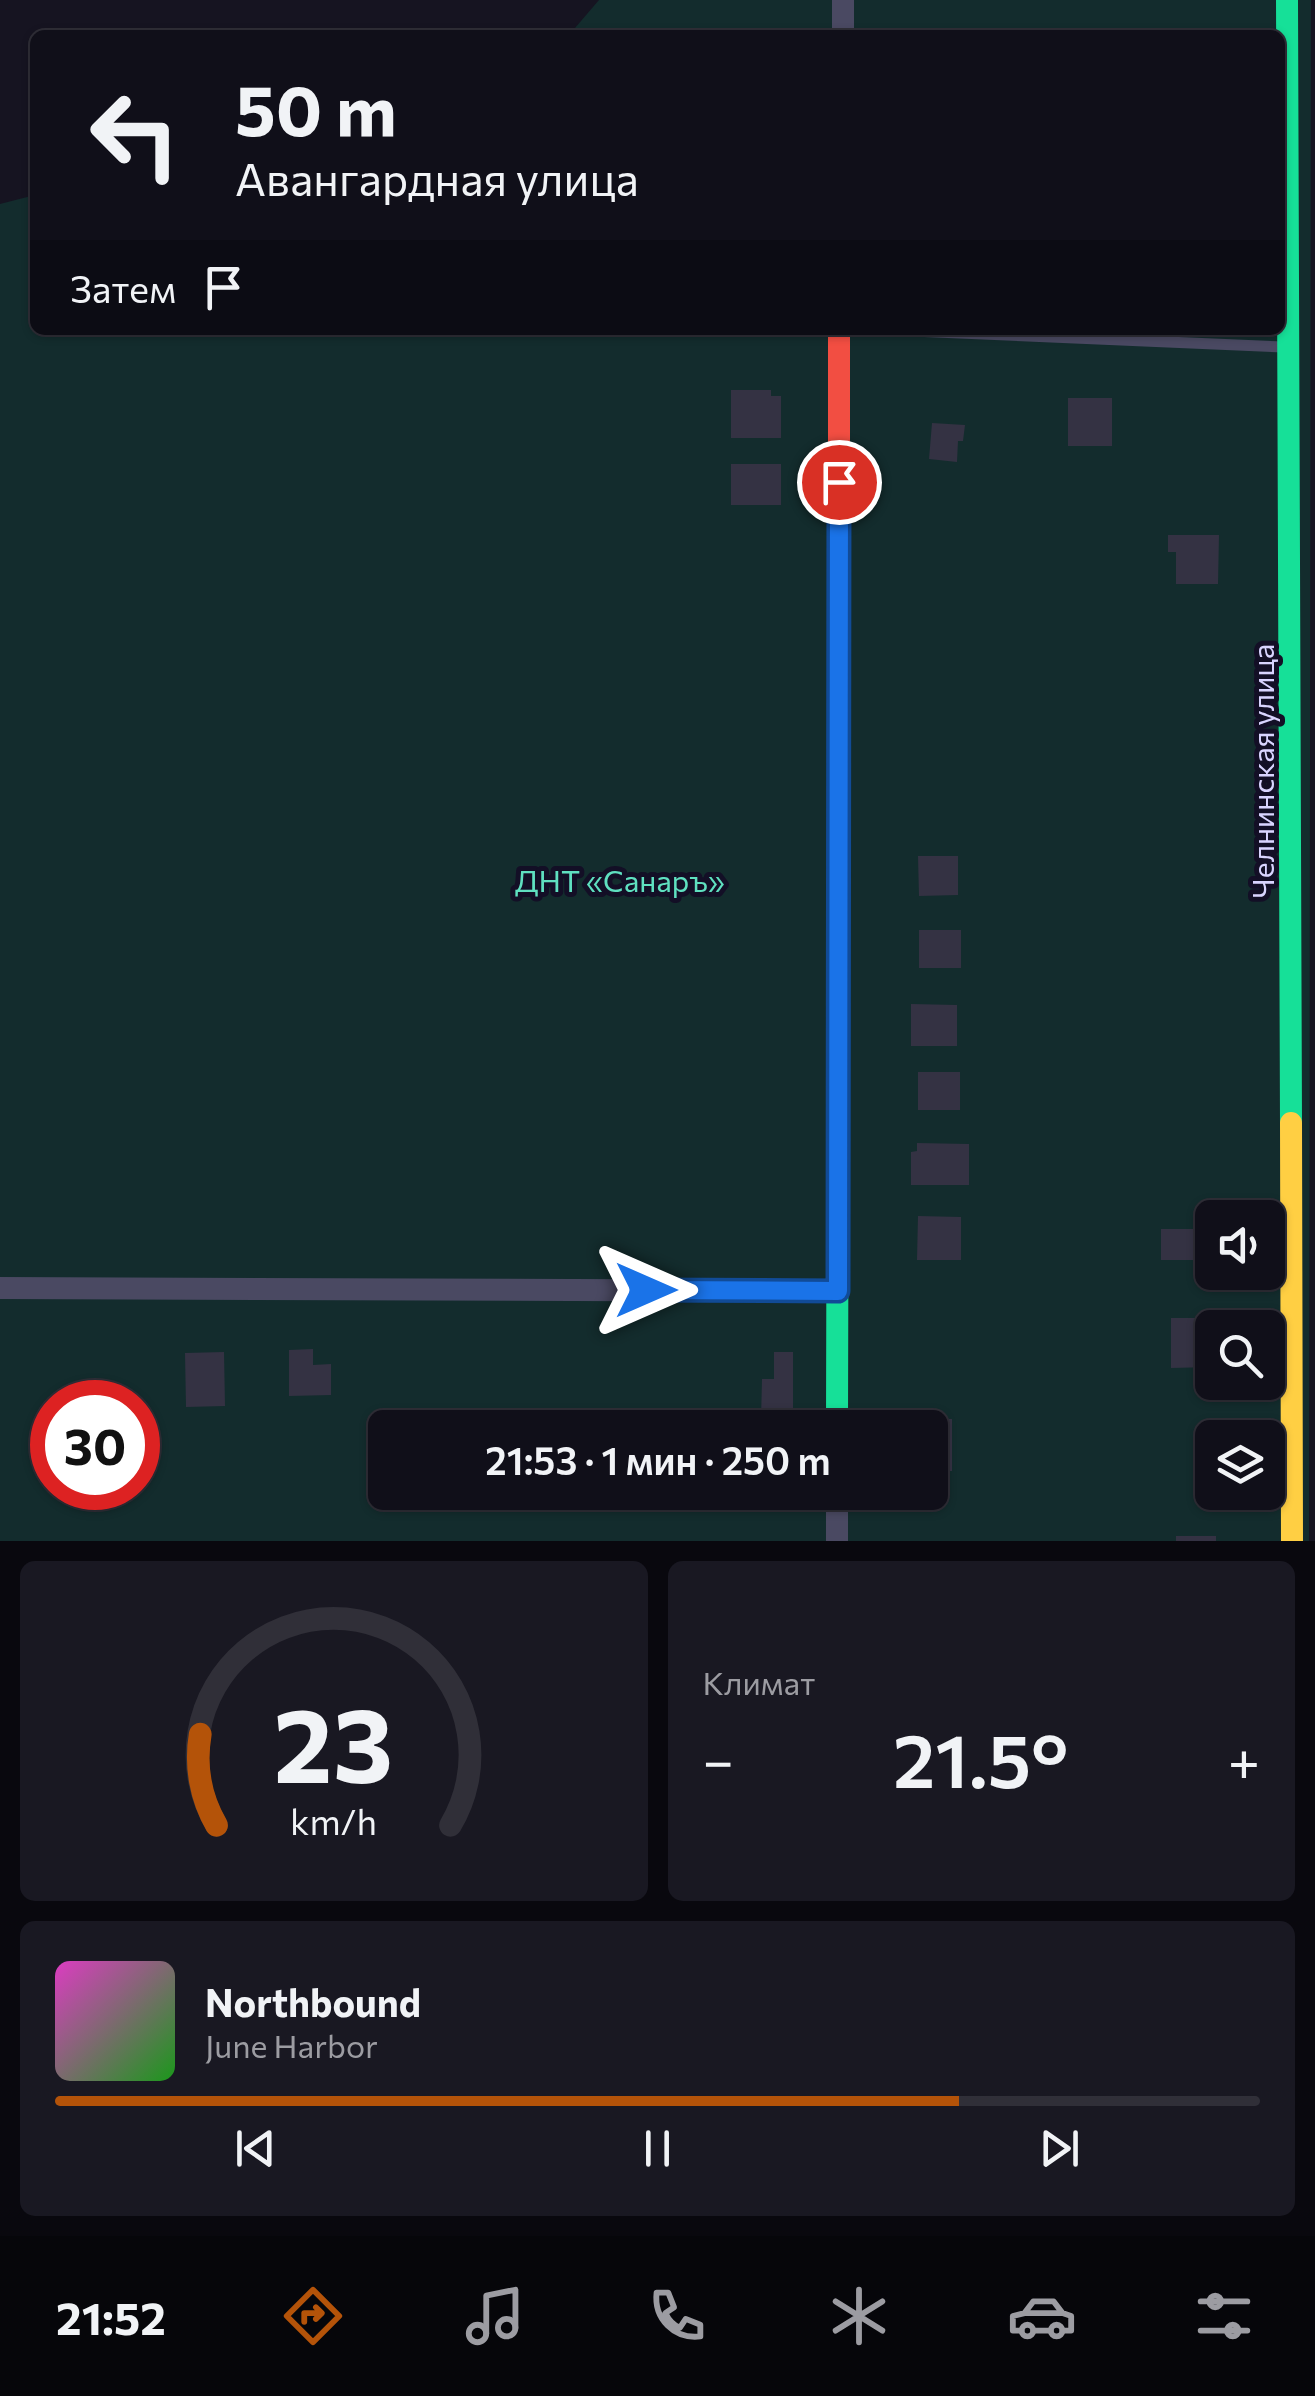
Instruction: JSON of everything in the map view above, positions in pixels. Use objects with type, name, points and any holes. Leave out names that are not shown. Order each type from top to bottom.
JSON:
[{"type":"street","points":[[843,0],[843,30]]},
{"type":"street","name":"Челнинская улица","points":[[1288,0],[1292,1541]]},
{"type":"street","points":[[838,1410],[839,335]]},
{"type":"street","points":[[0,1288],[838,1291]]},
{"type":"street","points":[[837,1510],[837,1541]]},
{"type":"lane","points":[[999,335],[1289,348]]},
{"type":"green space","name":"ДНТ «Санаръ»","points":[[599,0],[1311,0],[1309,1541],[0,1541],[0,204],[30,196],[30,335],[1285,335],[1285,30],[573,30]]},
{"type":"building","points":[[731,390],[771,390],[771,396],[781,396],[781,438],[731,438]]},
{"type":"building","points":[[1068,398],[1112,398],[1112,446],[1068,446]]},
{"type":"building","points":[[932,423],[965,425],[963,441],[958,441],[957,462],[929,459]]},
{"type":"building","points":[[731,464],[781,464],[781,505],[731,505]]},
{"type":"building","points":[[1168,535],[1219,535],[1218,584],[1176,584],[1176,552],[1168,552]]},
{"type":"building","points":[[918,856],[958,856],[958,895],[919,896]]},
{"type":"building","points":[[919,930],[961,930],[961,968],[919,968]]},
{"type":"building","points":[[911,1004],[957,1005],[957,1046],[911,1046]]},
{"type":"building","points":[[918,1072],[960,1072],[960,1110],[918,1110]]},
{"type":"building","points":[[917,1143],[969,1144],[969,1185],[911,1185],[911,1152],[917,1151]]},
{"type":"building","points":[[918,1216],[961,1217],[961,1260],[917,1260]]},
{"type":"building","points":[[1161,1229],[1195,1229],[1195,1260],[1161,1260]]},
{"type":"building","points":[[1171,1318],[1195,1318],[1195,1367],[1171,1368]]},
{"type":"building","points":[[313,1349],[313,1365],[331,1364],[331,1395],[289,1396],[289,1350]]},
{"type":"building","points":[[224,1352],[225,1406],[186,1407],[185,1353]]},
{"type":"building","points":[[774,1352],[793,1352],[793,1410],[761,1410],[762,1379],[774,1379]]},
{"type":"building","points":[[948,1419],[952,1419],[952,1471],[948,1471]]},
{"type":"building","points":[[1176,1536],[1216,1536],[1216,1541],[1176,1541]]},
{"type":"traffic: fast","points":[[1287,0],[1291,1123]]},
{"type":"traffic: fast","points":[[837,1410],[839,599]]},
{"type":"traffic: slow","points":[[1291,1123],[1292,1541]]},
{"type":"traffic: jam","points":[[839,335],[839,599]]},
{"type":"route","points":[[646,1290],[838,1291],[839,482]]}]
